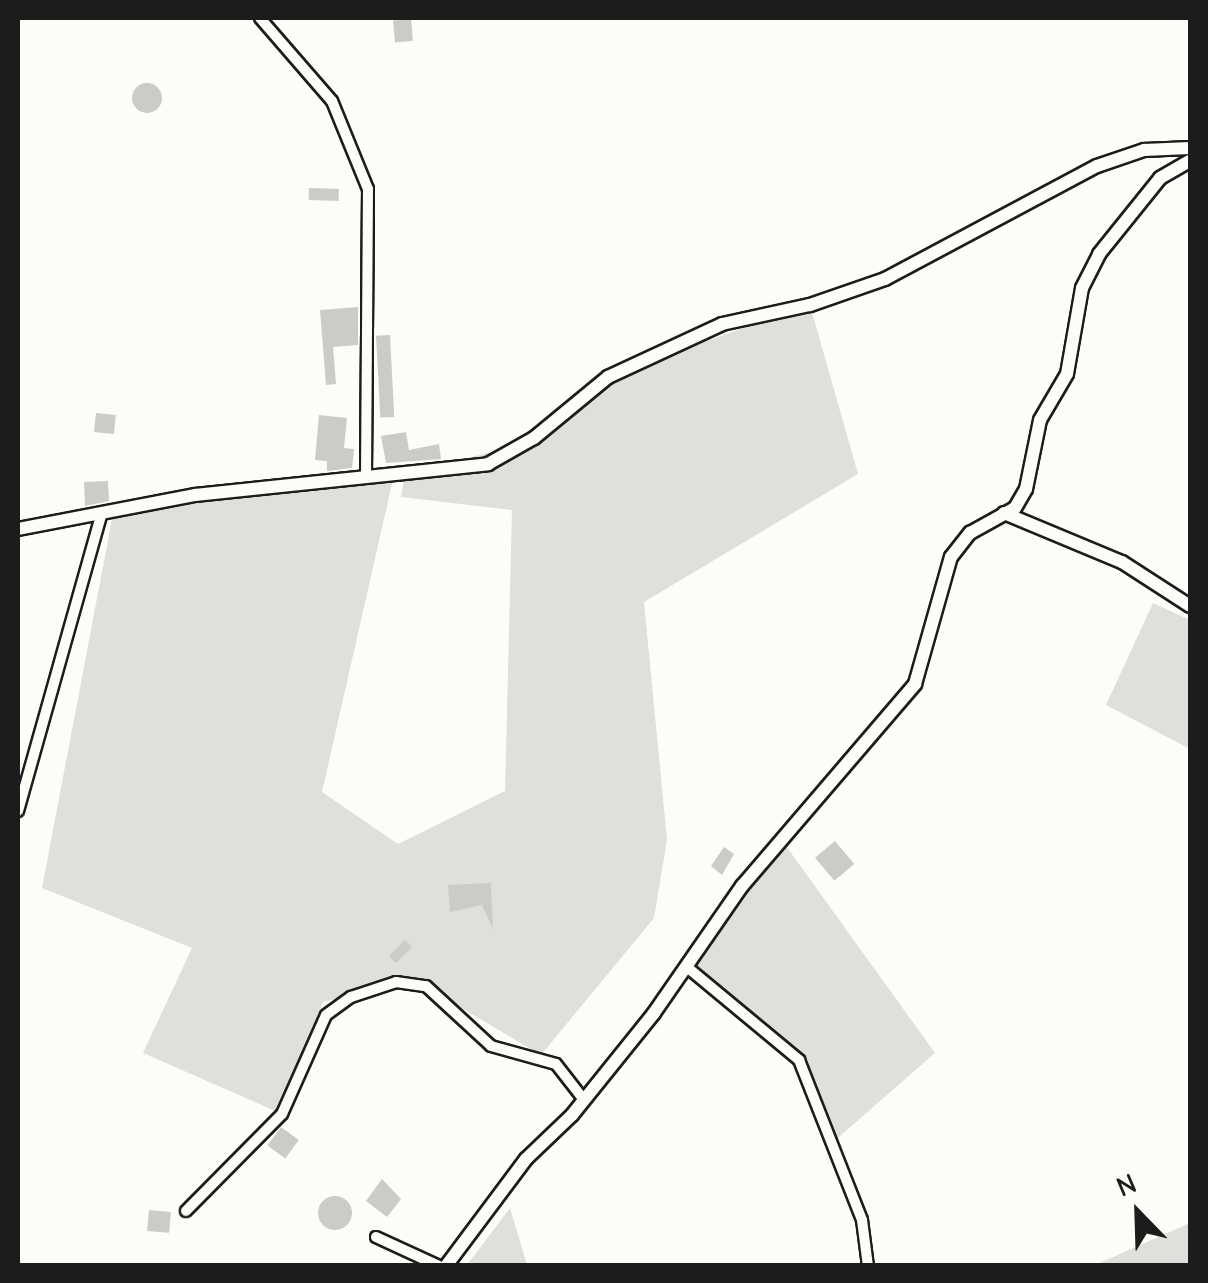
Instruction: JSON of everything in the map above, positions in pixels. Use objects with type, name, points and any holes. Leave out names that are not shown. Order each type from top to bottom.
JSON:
[{"type":"street","points":[[260,18],[332,101],[368,188],[366,477]]},
{"type":"street","points":[[18,529],[195,495],[488,464],[534,438],[608,377],[722,324],[810,306],[885,279],[1097,166],[1144,150],[1190,148]]},
{"type":"street","points":[[376,1237],[443,1266],[526,1160],[584,1100],[687,967],[742,886],[915,684],[951,557],[970,532],[1015,508],[1026,488],[1040,420],[1067,374],[1082,288],[1098,254],[1160,178],[1190,161]]},
{"type":"street","points":[[1004,512],[1122,562],[1190,606]]},
{"type":"street","points":[[18,811],[101,516]]},
{"type":"street","points":[[687,967],[799,1060],[862,1220],[868,1266]]},
{"type":"street","points":[[186,1210],[282,1114],[326,1015],[351,998],[396,982],[426,986],[491,1046],[556,1064],[584,1100]]},
{"type":"shaded area","points":[[810,305],[858,474],[644,602],[667,840],[654,918],[541,1055],[416,981],[323,1002],[282,1114],[143,1053],[192,948],[42,888],[113,514],[394,475],[322,792],[398,844],[505,791],[512,510],[401,497],[405,474],[523,444],[637,365]]},
{"type":"shaded area","points":[[1153,603],[1190,620],[1190,749],[1106,705]]},
{"type":"shaded area","points":[[781,839],[935,1053],[831,1144],[799,1060],[687,967]]},
{"type":"shaded area","points":[[510,1208],[527,1265],[467,1265]]},
{"type":"shaded area","points":[[1190,1223],[1190,1265],[1095,1265]]},
{"type":"building","points":[[411,19],[413,41],[395,42],[393,21]]},
{"type":"building","points":[[147,83],[158,87],[162,98],[158,109],[147,113],[136,109],[132,98],[136,87]]},
{"type":"building","points":[[309,188],[339,189],[339,201],[309,200]]},
{"type":"building","points":[[358,307],[358,345],[333,347],[336,384],[326,385],[320,310]]},
{"type":"building","points":[[390,335],[394,417],[380,418],[376,336]]},
{"type":"building","points":[[96,413],[116,415],[114,434],[94,432]]},
{"type":"building","points":[[319,415],[347,418],[344,448],[354,449],[352,468],[327,471],[327,461],[315,460]]},
{"type":"building","points":[[406,432],[409,450],[439,444],[441,459],[386,463],[381,436]]},
{"type":"building","points":[[108,481],[109,501],[85,506],[84,482]]},
{"type":"building","points":[[835,841],[854,864],[834,881],[815,858]]},
{"type":"building","points":[[724,847],[734,854],[722,875],[711,866]]},
{"type":"building","points":[[491,883],[493,929],[482,905],[450,912],[448,885]]},
{"type":"building","points":[[405,940],[412,947],[396,963],[389,956]]},
{"type":"building","points":[[281,1127],[299,1140],[285,1159],[267,1146]]},
{"type":"building","points":[[382,1179],[401,1199],[387,1217],[366,1201]]},
{"type":"building","points":[[335,1196],[347,1201],[352,1213],[347,1225],[335,1230],[323,1225],[318,1213],[323,1201]]},
{"type":"building","points":[[149,1210],[171,1212],[169,1233],[147,1231]]}]
